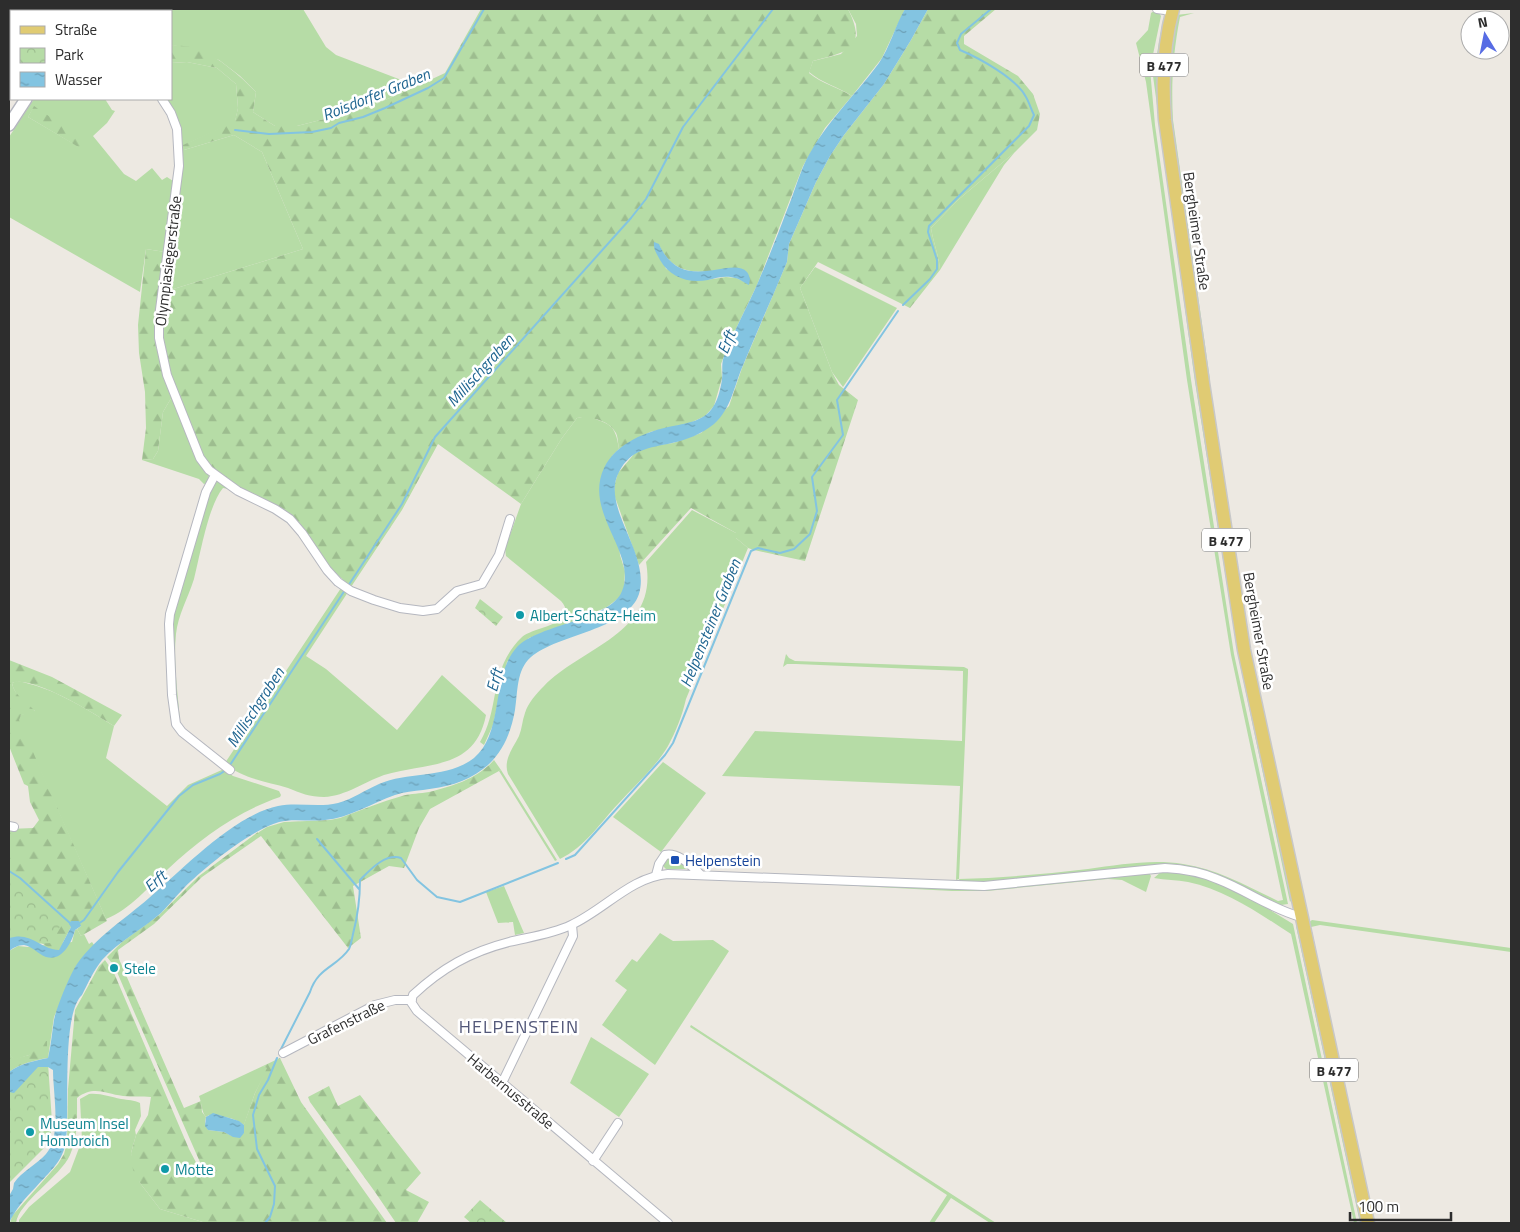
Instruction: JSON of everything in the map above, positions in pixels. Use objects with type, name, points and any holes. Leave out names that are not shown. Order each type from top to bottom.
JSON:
[{"type":"main road","name":"Bergheimer Straße","points":[[1173,10],[1165,51],[1163,99],[1231,572],[1242,640],[1368,1223]]},
{"type":"main road","points":[[9,125],[25,100]]},
{"type":"street","points":[[1157,9],[1173,10]]},
{"type":"street","name":"Olympiasiegerstraße","points":[[163,100],[172,113],[177,129],[179,166],[159,317],[159,338],[167,374],[196,451],[205,465],[215,475],[247,497],[275,509],[290,519],[327,570],[343,586],[374,600],[400,608],[423,611],[437,609],[457,591],[479,586],[499,555],[510,519]]},
{"type":"street","points":[[215,475],[206,492],[170,614],[170,671],[176,724],[230,770]]},
{"type":"street","points":[[656,875],[660,862],[665,855],[669,854],[680,858],[700,874]]},
{"type":"street","points":[[412,1000],[414,994],[439,974],[469,955],[572,925],[640,881],[656,875],[672,873],[984,886],[1148,868],[1175,868],[1218,879],[1278,909],[1301,917]]},
{"type":"street","points":[[502,1083],[573,936],[572,925]]},
{"type":"street","name":"Grafenstraße","points":[[283,1053],[375,1005],[395,1000],[412,1000]]},
{"type":"street","name":"Harbernusstraße","points":[[412,1000],[417,1011],[668,1223]]},
{"type":"street","points":[[593,1161],[618,1122]]},
{"type":"green space","points":[[303,9],[326,47],[336,55],[417,86],[367,108],[297,126],[275,126],[253,112],[256,92],[240,76],[219,60],[172,46],[172,10],[92,10]]},
{"type":"green space","points":[[481,9],[848,9],[854,22],[856,33],[855,41],[851,47],[836,55],[813,61],[809,73],[852,96],[825,128],[803,166],[757,285],[721,364],[722,378],[714,406],[705,416],[690,423],[650,432],[619,449],[616,433],[609,425],[593,418],[577,418],[562,438],[521,504],[438,444],[402,510],[351,587],[325,563],[305,532],[292,517],[255,498],[225,479],[205,462],[176,393],[162,345],[161,324],[167,291],[303,249],[262,152],[234,135],[184,150],[183,145],[235,121],[238,108],[236,84],[217,68],[187,62],[172,63],[172,46],[197,48],[229,67],[256,92],[253,112],[275,126],[297,126],[367,108],[445,73]],"holes":[[[659,245],[666,257],[683,269],[704,272],[740,269],[749,284],[736,278],[726,277],[706,280],[666,269]]]},
{"type":"green space","points":[[848,9],[905,9],[882,58],[852,96],[809,72],[813,61],[841,54],[857,36],[856,24]]},
{"type":"green space","points":[[928,9],[996,9],[964,36],[964,44],[1018,76],[1033,94],[1040,114],[1037,130],[1015,152],[958,200],[931,228],[940,270],[910,308],[818,262],[800,288],[832,372],[839,385],[858,400],[805,561],[748,548],[736,538],[736,533],[691,508],[639,565],[615,497],[615,483],[618,473],[635,453],[651,446],[673,443],[701,433],[729,406],[742,368],[787,262],[789,244],[816,182],[844,135],[884,84]]},
{"type":"green space","points":[[1154,11],[1161,16],[1150,69],[1155,125],[1191,380],[1234,654],[1288,904],[1274,903],[1180,866],[1158,865],[1008,881],[960,882],[959,879],[1040,874],[1159,862],[1196,866],[1232,879],[1278,901],[1283,900],[1231,655],[1187,380],[1146,82],[1136,43],[1148,30],[1151,13]]},
{"type":"green space","points":[[1194,13],[1180,17],[1173,68],[1173,120],[1210,380],[1205,376],[1169,120],[1167,75],[1176,15]]},
{"type":"green space","points":[[1163,20],[1165,25],[1161,51],[1184,279],[1292,899],[1290,902],[1238,655],[1195,382],[1153,76]]},
{"type":"green space","points":[[187,62],[217,68],[236,84],[238,108],[235,122],[184,145],[184,150],[234,135],[262,152],[303,249],[167,291],[180,184],[180,131],[177,118],[167,100],[172,100],[172,63]]},
{"type":"green space","points":[[33,100],[106,100],[112,110],[115,111],[107,123],[93,136],[124,174],[136,181],[152,168],[162,180],[167,177],[176,183],[165,252],[146,249],[140,292],[9,217],[9,137]],"holes":[[[34,107],[79,147],[28,117]]]},
{"type":"green space","points":[[34,106],[80,137],[80,148],[28,117]]},
{"type":"green space","points":[[1015,152],[1004,165],[940,270],[931,228],[958,200]]},
{"type":"green space","points":[[146,249],[165,252],[155,335],[156,348],[173,395],[163,412],[158,451],[153,459],[142,460],[146,428],[145,392],[139,353],[138,325]]},
{"type":"green space","points":[[815,267],[897,308],[843,387],[832,372],[800,288]]},
{"type":"green space","points":[[173,395],[209,475],[208,483],[204,484],[199,479],[142,460],[153,459],[158,451],[163,412]]},
{"type":"green space","points":[[588,416],[610,426],[616,434],[619,449],[612,456],[620,555],[625,571],[624,588],[620,597],[607,607],[529,638],[507,662],[493,725],[484,745],[480,742],[491,715],[499,675],[511,650],[522,637],[560,620],[565,615],[566,609],[561,601],[506,556],[505,549],[521,504],[562,438],[577,418]]},
{"type":"green space","points":[[221,482],[229,489],[223,488],[213,507],[194,579],[181,613],[176,634],[176,678],[182,728],[179,723],[174,695],[171,619],[206,496],[214,483]]},
{"type":"green space","points":[[692,510],[736,533],[736,538],[748,548],[668,746],[651,769],[592,834],[577,848],[560,859],[508,774],[508,759],[521,731],[526,709],[538,692],[560,672],[615,636],[630,622],[641,606],[647,586],[646,562]]},
{"type":"green space","points":[[341,588],[348,592],[306,656],[326,669],[397,730],[442,675],[486,715],[480,733],[471,746],[460,755],[447,761],[384,775],[332,796],[319,797],[305,794],[239,773],[225,763]]},
{"type":"green space","points":[[480,599],[503,617],[496,626],[475,608]]},
{"type":"green space","points":[[786,654],[795,661],[964,667],[968,669],[959,879],[956,880],[960,786],[722,776],[755,731],[962,741],[963,671],[796,664],[787,664],[783,667]]},
{"type":"green space","points":[[9,660],[52,677],[122,715],[114,726],[48,689],[21,682],[12,683],[16,693],[37,714],[21,715],[19,720],[107,921],[81,936],[77,929],[81,926],[71,927],[59,950],[52,949],[36,940],[9,938],[9,829],[33,828],[39,820],[30,802],[28,786],[24,784],[9,746]]},
{"type":"green space","points":[[17,681],[55,693],[114,726],[106,758],[167,806],[188,785],[224,769],[233,776],[279,791],[281,795],[249,810],[220,827],[180,858],[131,904],[106,919],[18,720],[21,715],[35,711],[24,703],[15,691],[12,683]]},
{"type":"green space","points":[[494,760],[501,770],[430,809],[419,828],[404,868],[389,866],[353,886],[361,938],[348,948],[261,836],[202,877],[154,924],[118,950],[119,959],[184,1108],[201,1101],[202,1112],[206,1117],[205,1122],[208,1130],[224,1132],[232,1136],[244,1133],[243,1127],[255,1093],[267,1068],[263,1066],[280,1058],[301,1102],[387,1223],[206,1223],[160,1209],[140,1183],[133,1170],[131,1153],[136,1135],[148,1115],[151,1097],[123,1096],[94,1091],[77,1098],[74,1141],[70,1155],[65,1163],[24,1207],[16,1223],[10,1223],[12,1216],[58,1164],[64,1154],[67,1142],[68,1089],[75,1010],[99,966],[105,960],[114,973],[189,1149],[200,1170],[203,1169],[117,972],[117,964],[111,962],[107,957],[122,942],[159,915],[199,876],[267,827],[284,822],[340,818],[402,796],[447,787],[472,777]]},
{"type":"green space","points":[[663,762],[706,793],[661,852],[613,817]]},
{"type":"green space","points":[[501,770],[557,860],[555,861],[499,771]]},
{"type":"green space","points":[[666,859],[674,859],[677,863],[680,861],[688,867],[687,869],[666,869],[663,866]]},
{"type":"green space","points":[[1148,871],[1151,876],[1146,892],[1122,880],[1108,879],[987,891],[952,891],[782,882],[982,889]]},
{"type":"green space","points":[[1162,871],[1197,876],[1214,882],[1262,905],[1293,924],[1357,1223],[1354,1223],[1291,934],[1242,904],[1216,891],[1188,882],[1154,878]]},
{"type":"green space","points":[[9,875],[18,880],[63,920],[52,943],[9,945]]},
{"type":"green space","points":[[504,886],[524,933],[515,935],[513,922],[498,923],[486,892]]},
{"type":"green space","points":[[1312,920],[1511,948],[1511,952],[1320,925],[1311,927],[1351,1114],[1347,1111],[1308,923]]},
{"type":"green space","points":[[1296,926],[1298,927],[1364,1223],[1360,1223]]},
{"type":"green space","points":[[77,929],[81,936],[84,934],[89,944],[92,942],[94,945],[76,966],[54,1017],[48,1058],[47,1041],[29,1055],[14,1060],[9,1053],[9,951],[18,946],[28,947],[72,942],[75,930]]},
{"type":"green space","points":[[660,933],[673,941],[713,940],[729,951],[655,1065],[602,1025],[627,990],[615,981],[632,959],[637,962]]},
{"type":"green space","points":[[691,1025],[996,1223],[990,1223],[951,1198],[934,1223],[929,1223],[947,1195],[690,1027]]},
{"type":"green space","points":[[591,1037],[649,1074],[619,1117],[570,1083]]},
{"type":"green space","points":[[42,1041],[47,1041],[47,1058],[23,1064],[9,1072],[9,1053],[14,1059],[29,1055],[32,1046]]},
{"type":"green space","name":"Museum Insel Hombroich","points":[[48,1063],[52,1122],[50,1142],[9,1183],[9,1073]]},
{"type":"green space","points":[[263,1066],[268,1068],[255,1093],[244,1125],[227,1117],[209,1115],[206,1117],[199,1096]]},
{"type":"green space","points":[[329,1086],[338,1106],[360,1095],[421,1173],[406,1190],[429,1202],[417,1223],[396,1223],[310,1102],[308,1097]]},
{"type":"green space","points":[[89,1094],[140,1103],[141,1116],[135,1130],[136,1135],[131,1153],[140,1183],[160,1209],[206,1223],[19,1223],[19,1220],[29,1207],[70,1172],[82,1140],[80,1099]]},
{"type":"green space","points":[[480,1200],[507,1223],[471,1223],[464,1217]]},
{"type":"water","points":[[905,9],[928,9],[884,84],[844,135],[816,182],[789,244],[787,262],[725,411],[714,424],[699,434],[683,440],[648,448],[635,454],[629,458],[619,472],[615,486],[616,500],[633,547],[641,578],[639,594],[632,606],[621,616],[607,624],[543,649],[526,662],[518,682],[515,710],[505,743],[490,763],[476,774],[447,786],[395,795],[334,819],[285,821],[268,826],[242,841],[216,860],[184,888],[161,913],[109,953],[99,964],[75,1006],[71,1022],[65,1147],[55,1166],[28,1195],[9,1223],[9,1196],[14,1183],[46,1154],[51,1146],[54,1137],[56,1114],[53,1070],[48,1067],[38,1067],[14,1093],[9,1092],[9,1072],[23,1064],[48,1058],[57,1008],[77,964],[93,945],[210,844],[244,820],[261,811],[286,805],[338,803],[391,780],[452,769],[474,758],[484,747],[490,734],[503,673],[517,647],[527,639],[604,609],[615,601],[622,591],[625,577],[623,562],[600,501],[599,485],[604,468],[609,459],[624,445],[653,431],[695,421],[713,407],[721,386],[724,356],[755,290],[810,152],[828,126],[879,63]]},
{"type":"water","points":[[654,242],[659,244],[669,259],[680,268],[706,271],[740,268],[747,272],[750,279],[749,285],[732,277],[701,281],[680,278],[664,266],[654,247]]},
{"type":"water","points":[[71,921],[79,921],[81,926],[75,930],[65,950],[57,957],[46,957],[24,945],[9,951],[9,938],[17,936],[29,938],[46,947],[59,950],[71,927],[69,924]]},
{"type":"water","points":[[213,1113],[239,1121],[244,1125],[244,1133],[240,1138],[233,1137],[224,1132],[208,1130],[205,1126],[206,1117]]},
{"type":"waterway","name":"Roisdorfer Graben","points":[[235,130],[269,134],[312,132],[331,128],[339,123],[363,117],[385,108],[428,88],[444,78],[484,9]]},
{"type":"waterway","name":"Millischgraben","points":[[348,586],[402,504],[435,437],[631,218],[646,199],[683,127],[773,9]]},
{"type":"waterway","name":"Helpensteiner Graben","points":[[903,305],[930,279],[937,269],[937,260],[928,232],[929,226],[1029,126],[1034,115],[1026,97],[1014,83],[987,63],[960,50],[957,43],[961,34],[991,9]]},
{"type":"waterway","name":"Helpensteiner Graben","points":[[566,859],[575,855],[665,755],[673,743],[751,551],[758,548],[780,553],[794,549],[810,534],[817,511],[812,477],[843,435],[837,400],[898,311]]},
{"type":"waterway","name":"Millischgraben","points":[[230,765],[345,590]]},
{"type":"waterway","name":"Millischgraben","points":[[78,924],[84,920],[118,872],[179,796],[193,785],[226,770]]},
{"type":"waterway","points":[[317,839],[359,889]]},
{"type":"waterway","name":"Helpensteiner Graben","points":[[280,1051],[313,984],[323,972],[339,960],[349,949],[357,914],[360,880],[378,863],[389,858],[401,858],[417,880],[437,897],[460,902],[558,863]]},
{"type":"waterway","name":"Millischgraben","points":[[9,871],[20,878],[71,924]]},
{"type":"waterway","name":"Helpensteiner Graben","points":[[265,1223],[270,1217],[274,1204],[275,1186],[257,1149],[253,1115],[259,1095],[268,1080],[277,1058]]},
{"type":"place","name":"Albert-Schatz-Heim","points":[[520,615]]},
{"type":"place","name":"Helpenstein","points":[[675,860]]},
{"type":"place","name":"Stele","points":[[114,968]]},
{"type":"place","name":"Museum Insel Hombroich","points":[[30,1132]]},
{"type":"place","name":"Motte","points":[[165,1169]]},
{"type":"district","name":"HELPENSTEIN","points":[[519,1026]]},
{"type":"water label","name":"Erft","points":[[726,342]]},
{"type":"water label","name":"Erft","points":[[494,680]]},
{"type":"water label","name":"Erft","points":[[155,881]]}]
